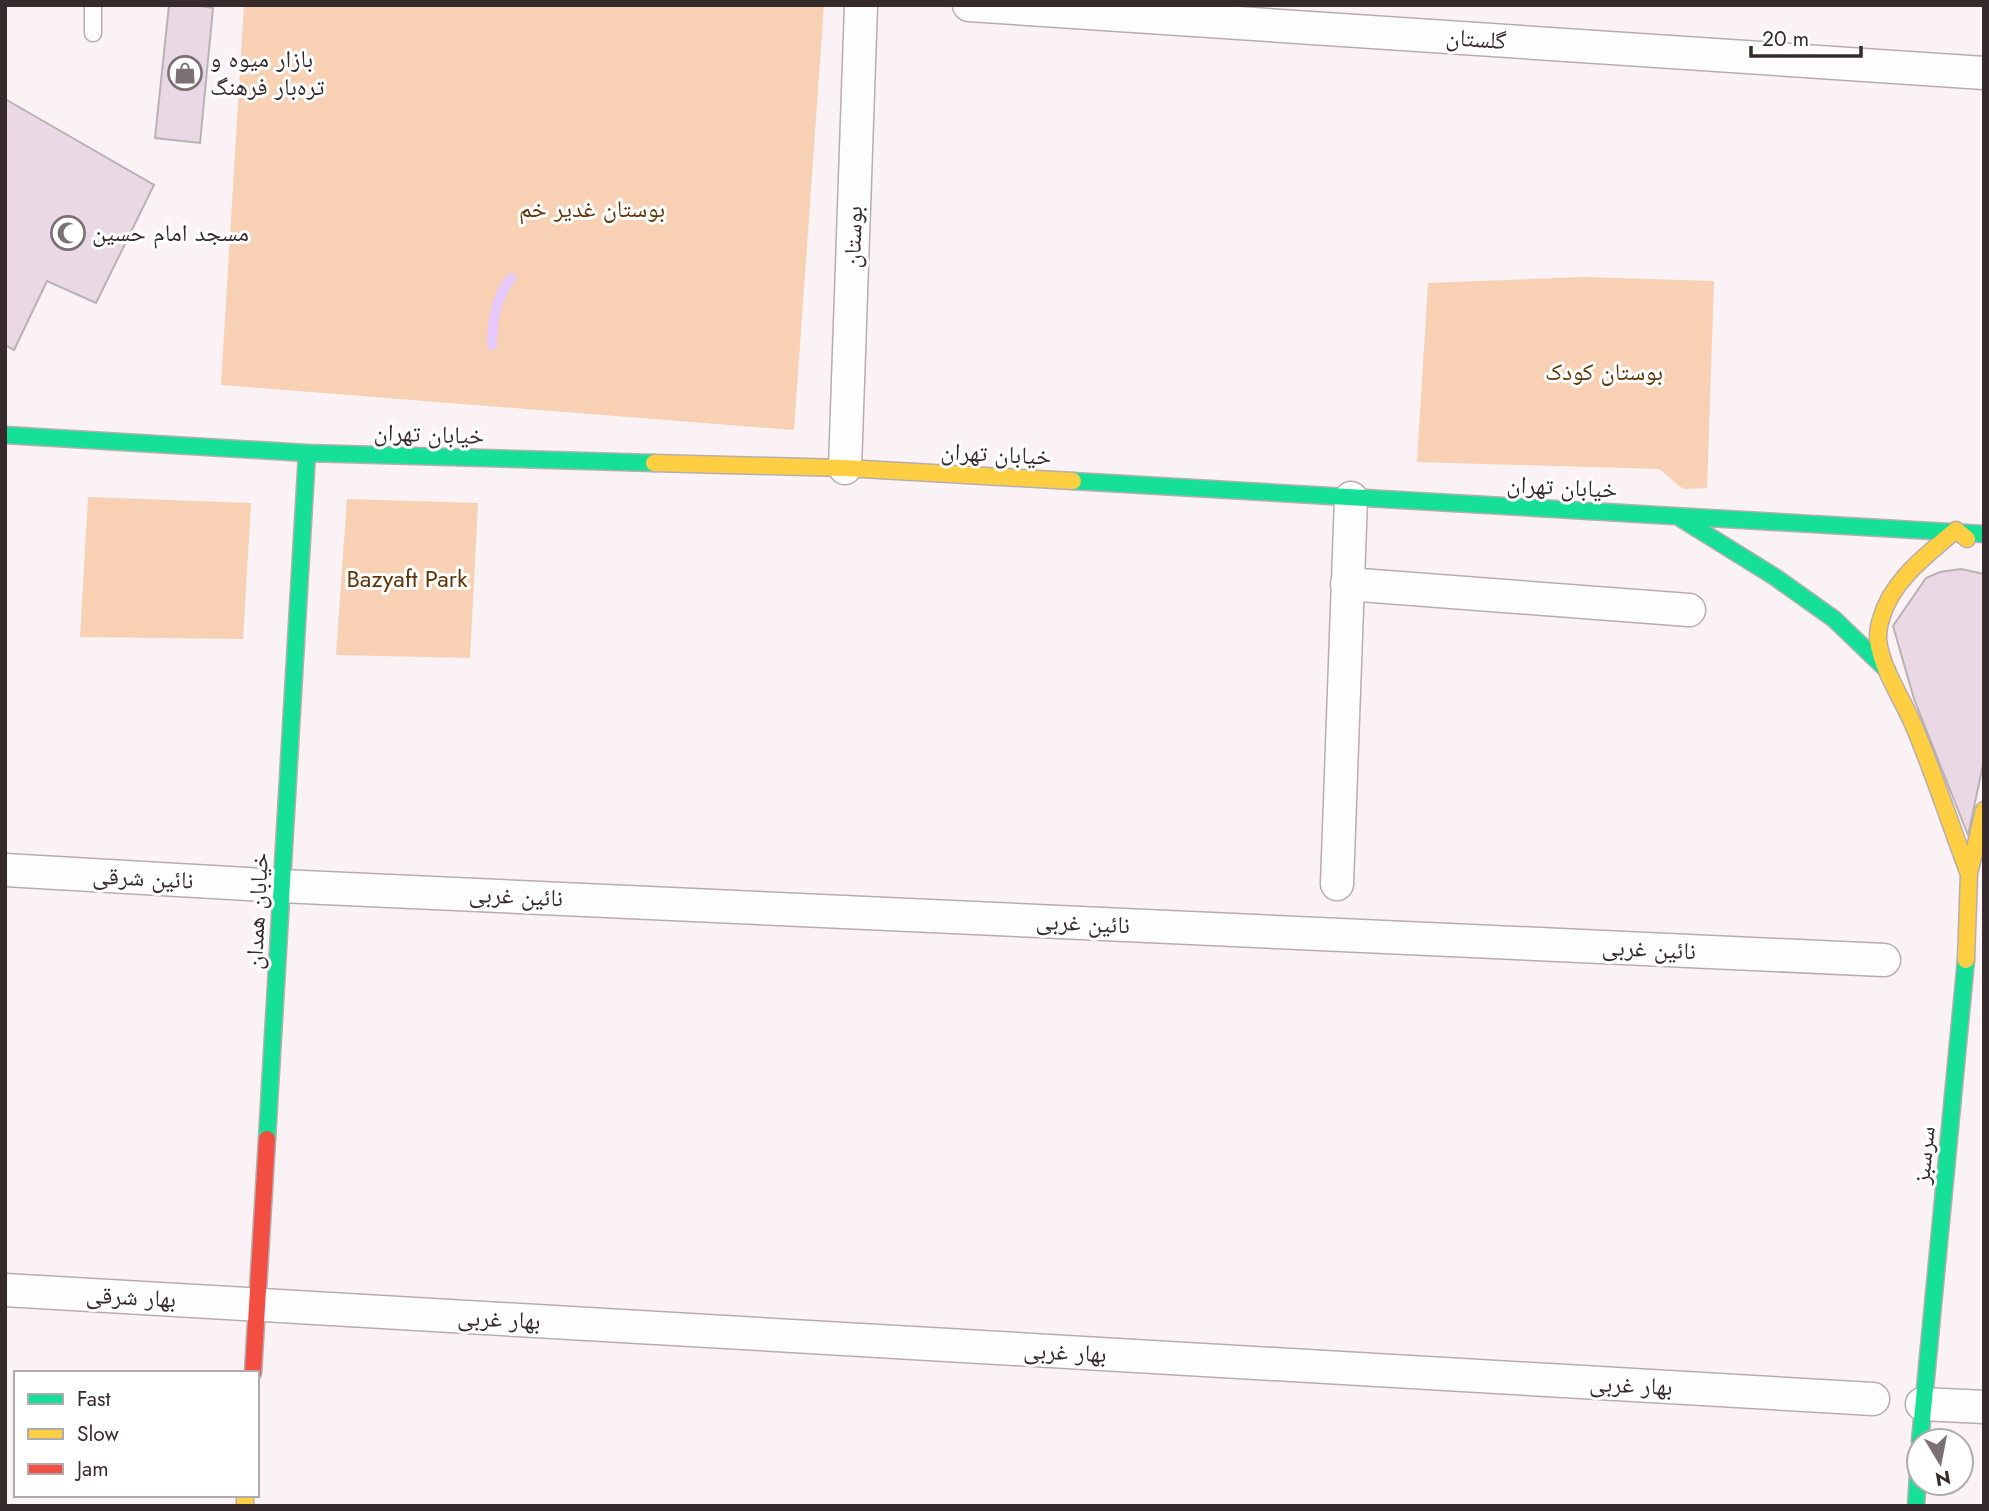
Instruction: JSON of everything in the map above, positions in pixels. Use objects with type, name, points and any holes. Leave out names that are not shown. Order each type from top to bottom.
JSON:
[{"type":"street","name":"بوستان","points":[[845,468],[861,5]]},
{"type":"street","name":"گلستان","points":[[969,5],[1984,73]]},
{"type":"street","name":"خیابان تهران","points":[[5,435],[307,453],[845,468],[1956,530],[1984,534]]},
{"type":"street","name":"خیابان همدان","points":[[253,1371],[307,453]]},
{"type":"street","points":[[1337,884],[1351,498]]},
{"type":"street","points":[[1678,516],[1834,619],[1887,670]]},
{"type":"street","points":[[1969,874],[1913,724],[1887,670],[1878,638],[1881,618],[1889,599],[1910,571],[1956,530],[1984,552]]},
{"type":"street","points":[[1348,583],[1689,610]]},
{"type":"street","points":[[1969,874],[1984,810]]},
{"type":"street","name":"نائین شرقی","points":[[5,870],[281,886]]},
{"type":"street","name":"سرسبز","points":[[1921,1427],[1975,964],[1969,874]]},
{"type":"street","name":"نائین غربی","points":[[281,886],[1884,960]]},
{"type":"street","name":"بهار شرقی","points":[[5,1290],[257,1305]]},
{"type":"street","name":"بهار غربی","points":[[257,1305],[1873,1399]]},
{"type":"street","points":[[1922,1404],[1984,1407]]},
{"type":"lane","points":[[93,5],[93,33]]},
{"type":"green space","name":"بوستان غدیر خم","points":[[244,5],[824,5],[794,430],[221,385]]},
{"type":"green space","name":"بوستان کودک","points":[[1583,277],[1714,281],[1707,488],[1683,489],[1659,469],[1417,462],[1428,283]]},
{"type":"green space","points":[[88,497],[251,503],[243,639],[80,637]]},
{"type":"green space","name":"Bazyaft Park","points":[[347,499],[478,503],[470,658],[336,655]]},
{"type":"building","name":"بازار میوه و تره‌بار فرهنگ","points":[[169,5],[213,8],[200,143],[155,138]]},
{"type":"building","name":"مسجد امام حسین","points":[[5,99],[154,185],[96,303],[47,281],[14,350],[5,345]]},
{"type":"building","points":[[1961,569],[1984,574],[1984,760],[1968,835],[1914,699],[1893,626],[1926,578],[1940,572]]},
{"type":"waterway","points":[[492,345],[496,310],[511,278]]},
{"type":"traffic: fast","points":[[5,435],[307,453],[654,463]]},
{"type":"traffic: fast","points":[[267,1139],[307,453]]},
{"type":"traffic: fast","points":[[1073,481],[1984,534]]},
{"type":"traffic: fast","points":[[1680,518],[1775,577],[1834,619],[1887,670]]},
{"type":"traffic: fast","points":[[1921,1427],[1966,960]]},
{"type":"traffic: fast","points":[[1916,1506],[1917,1497]]},
{"type":"traffic: slow","points":[[654,463],[845,468],[1073,481]]},
{"type":"traffic: slow","points":[[1967,539],[1956,530],[1902,580],[1886,605],[1878,640],[1883,662],[1921,742],[1969,874]]},
{"type":"traffic: slow","points":[[1966,960],[1969,874],[1984,810]]},
{"type":"traffic: slow","points":[[245,1497],[245,1506]]},
{"type":"traffic: jam","points":[[253,1371],[267,1139]]},
{"type":"place","name":"بازار میوه و تره‌بار فرهنگ","points":[[185,73]]},
{"type":"place","name":"مسجد امام حسین","points":[[68,233]]}]
